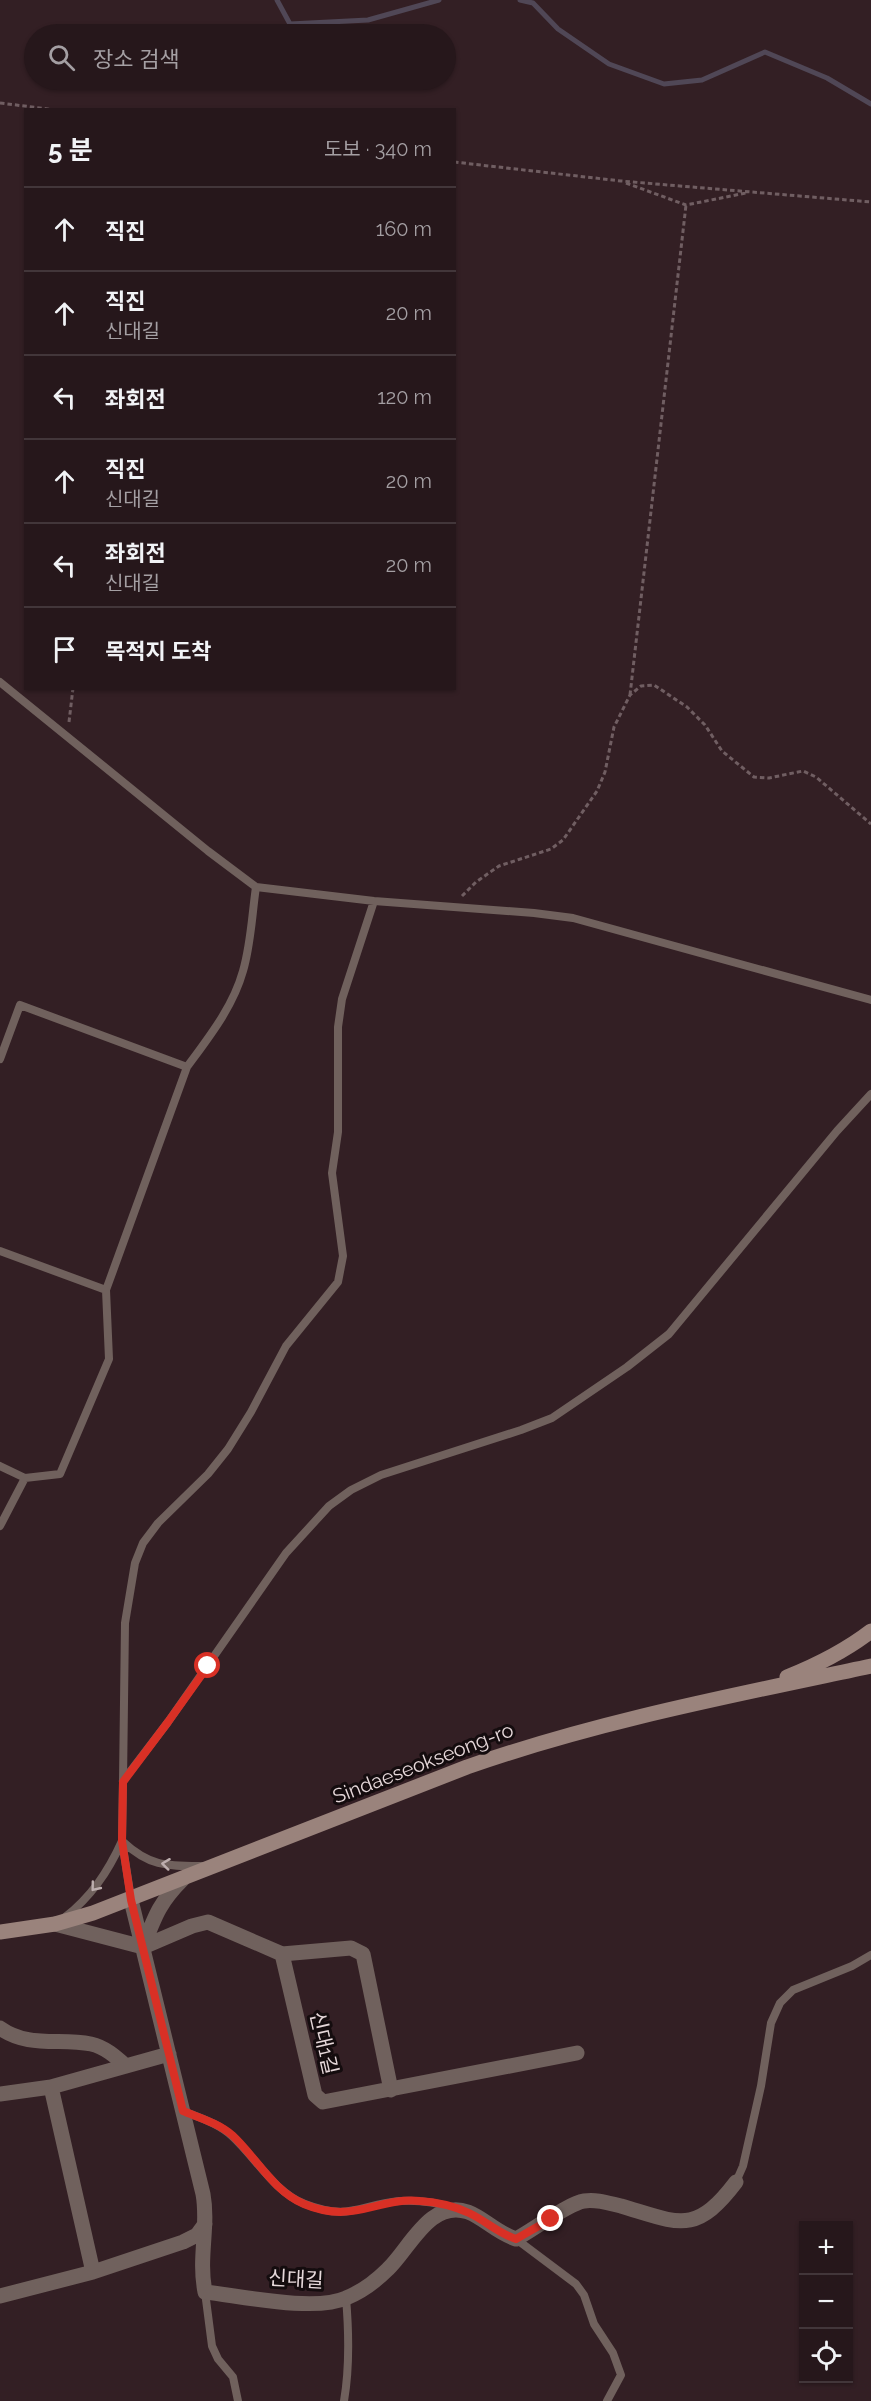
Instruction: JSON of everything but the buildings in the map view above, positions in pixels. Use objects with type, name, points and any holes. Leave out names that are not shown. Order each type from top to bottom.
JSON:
[{"type":"street","points":[[748,1692],[815,1666],[849,1647],[871,1631]]},
{"type":"street","name":"Sindaeseokseong-ro","points":[[0,1932],[55,1924],[131,1900],[523,1747],[600,1726],[871,1666]]},
{"type":"street","points":[[142,1947],[161,1904],[183,1879]]},
{"type":"street","points":[[131,1900],[203,2194],[206,2210],[202,2274],[205,2292]]},
{"type":"street","points":[[55,1924],[142,1947],[192,1926],[208,1922],[282,1954],[351,1948],[363,1954],[391,2090]]},
{"type":"street","name":"신대1길","points":[[282,1954],[315,2095],[323,2102],[578,2053]]},
{"type":"street","points":[[0,2028],[28,2041],[92,2044],[107,2050],[126,2066]]},
{"type":"street","points":[[0,2094],[51,2087],[169,2054]]},
{"type":"street","points":[[51,2087],[93,2272]]},
{"type":"street","points":[[469,2212],[502,2234],[516,2239],[582,2201],[598,2200],[685,2222],[699,2219],[714,2209],[736,2182]]},
{"type":"street","name":"신대길","points":[[205,2292],[309,2304],[346,2298],[387,2271],[426,2223],[439,2214],[453,2211],[469,2212]]},
{"type":"street","points":[[0,2296],[93,2272],[183,2242],[197,2235],[205,2224]]},
{"type":"lane","points":[[0,682],[199,844],[256,887],[374,901],[573,918],[871,1000]]},
{"type":"lane","points":[[0,1466],[25,1478],[60,1474],[65,1464],[109,1359],[106,1290],[187,1067],[218,1025],[232,999],[243,970],[256,887]]},
{"type":"lane","points":[[131,1900],[122,1841],[125,1623],[135,1563],[143,1543],[158,1523],[208,1474],[228,1449],[251,1412],[286,1346],[338,1282],[343,1256],[332,1173],[338,1132],[338,1027],[342,999],[374,901]]},
{"type":"lane","points":[[0,1059],[21,1005],[187,1067]]},
{"type":"lane","points":[[123,1782],[168,1722],[286,1553],[329,1506],[351,1490],[381,1475],[552,1418],[642,1356],[669,1334],[837,1131],[871,1094]]},
{"type":"lane","points":[[0,1251],[106,1290]]},
{"type":"lane","points":[[0,1526],[25,1478]]},
{"type":"lane","points":[[122,1841],[147,1860],[162,1865],[217,1865]]},
{"type":"lane","points":[[55,1924],[78,1907],[95,1887],[110,1868],[122,1841]]},
{"type":"lane","points":[[736,2182],[743,2166],[761,2085],[771,2023],[780,2003],[793,1990],[852,1966],[871,1955]]},
{"type":"lane","points":[[183,2111],[212,2122],[230,2134],[270,2178],[286,2193],[302,2203],[340,2213],[359,2211],[397,2201],[418,2201],[442,2204],[469,2212]]},
{"type":"lane","points":[[516,2239],[576,2284],[584,2295],[594,2324],[613,2352],[621,2375],[607,2401]]},
{"type":"lane","points":[[205,2292],[212,2346],[218,2359],[233,2377],[238,2401]]},
{"type":"lane","points":[[344,2401],[348,2377],[349,2336],[346,2298]]},
{"type":"path","points":[[0,103],[40,108]]},
{"type":"path","points":[[456,162],[621,182],[871,202]]},
{"type":"path","points":[[621,182],[686,205],[751,192]]},
{"type":"path","points":[[451,908],[476,882],[499,866],[551,849],[563,840],[597,791],[605,772],[614,727],[630,695],[686,205]]},
{"type":"path","points":[[630,695],[641,686],[654,686],[687,706],[705,725],[722,751],[754,777],[769,778],[803,771],[816,777],[871,824]]},
{"type":"path","points":[[68,736],[73,690]]},
{"type":"waterway","points":[[277,0],[290,24],[368,20],[439,0]]},
{"type":"waterway","points":[[520,0],[533,3],[558,29],[609,64],[664,84],[702,80],[765,52],[827,78],[871,104]]},
{"type":"route","points":[[208,1666],[123,1782],[122,1841],[131,1900],[183,2111],[212,2122],[230,2134],[286,2193],[302,2203],[318,2208],[340,2213],[359,2211],[397,2201],[442,2204],[469,2212],[502,2234],[516,2239],[551,2219]]}]
